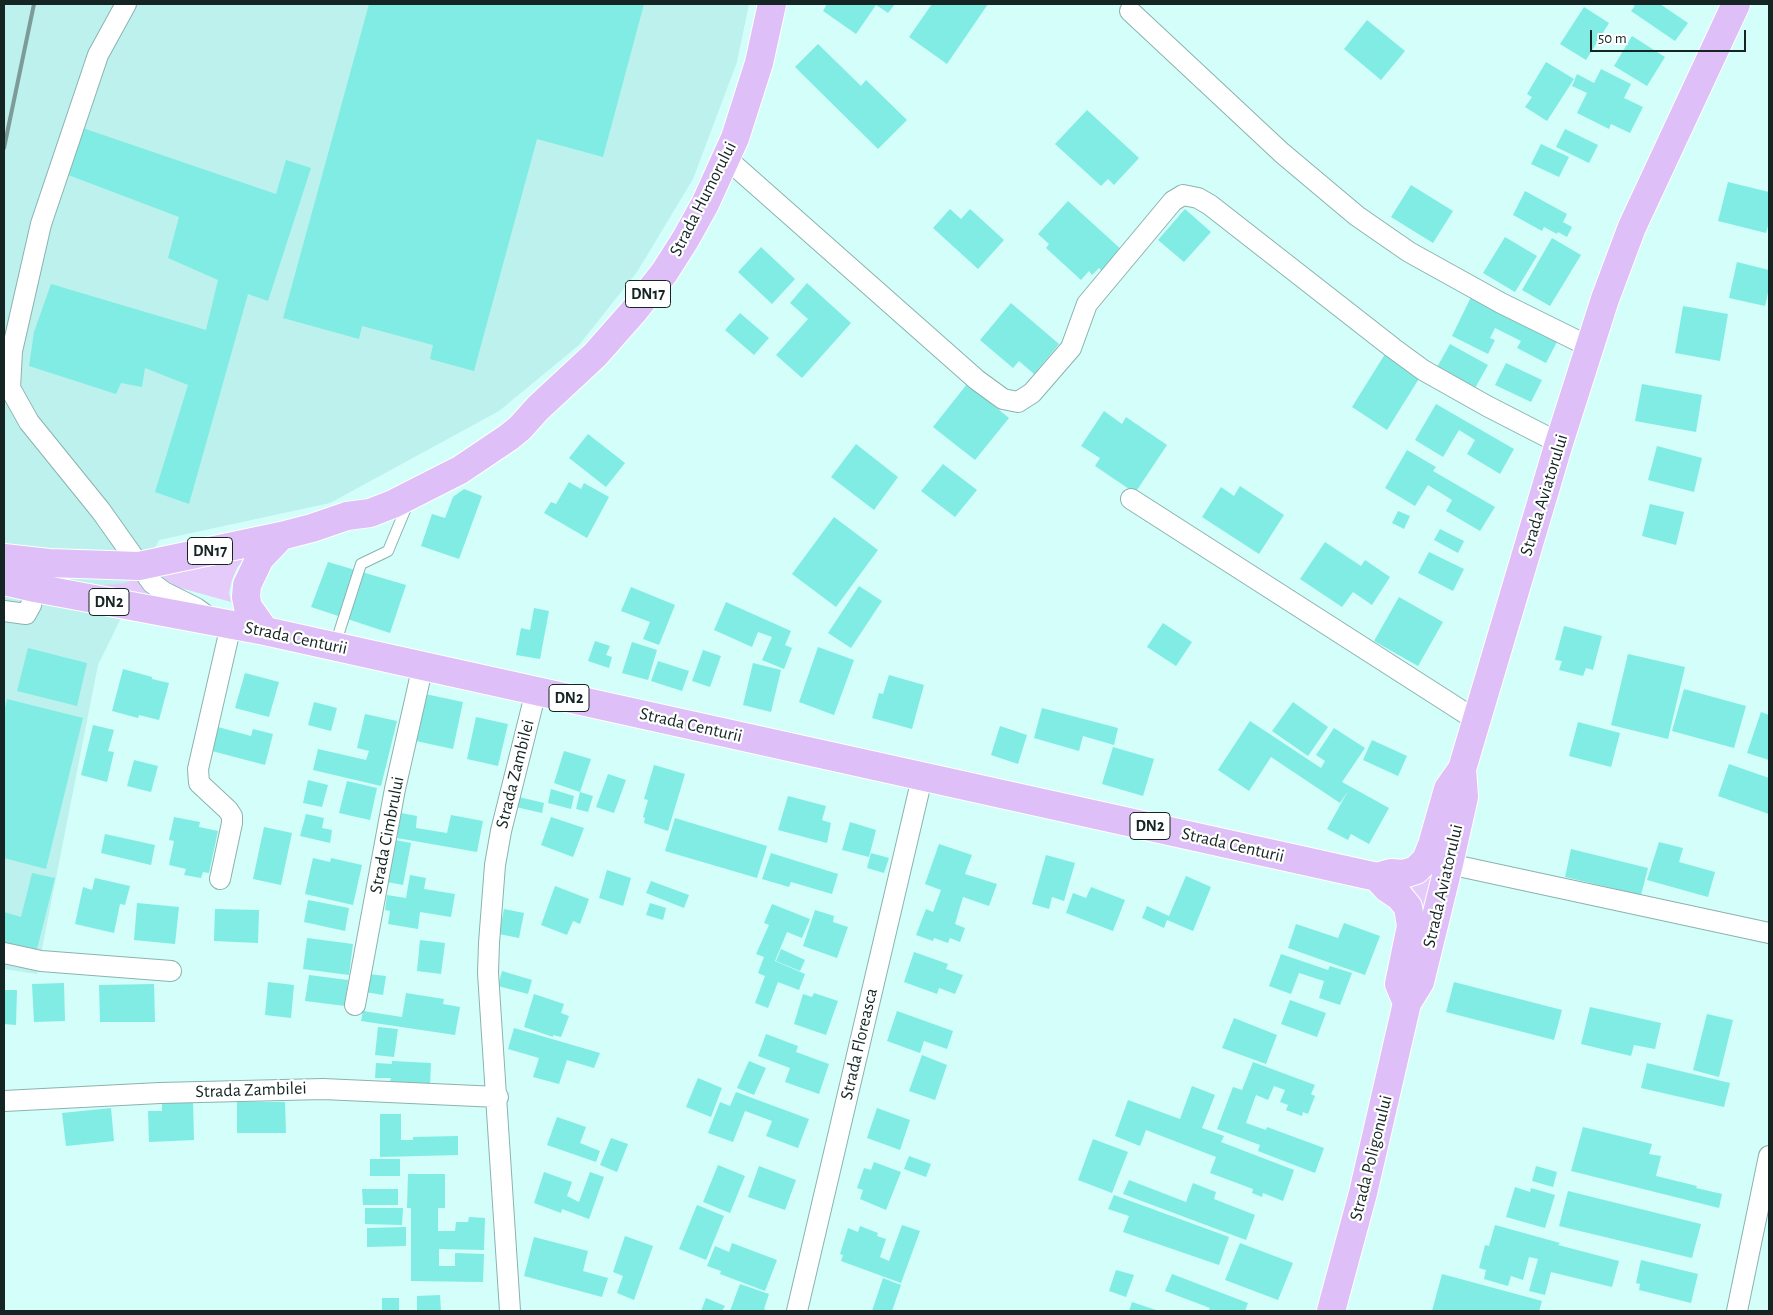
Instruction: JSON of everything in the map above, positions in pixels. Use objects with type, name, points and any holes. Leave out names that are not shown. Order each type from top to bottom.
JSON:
[{"type":"main road","name":"Strada Humorului","points":[[4,558],[49,563],[139,566],[281,536],[347,516],[370,513],[411,496],[471,464],[520,428],[538,408],[595,355],[664,273],[705,204],[726,158],[746,107],[759,63],[772,4]]},
{"type":"main road","name":"Strada Aviatorului","points":[[1407,1003],[1420,982],[1449,864],[1464,798],[1462,769],[1559,443],[1590,347],[1632,227],[1736,4]]},
{"type":"main road","name":"Strada Humorului","points":[[347,516],[364,504],[423,472],[514,418],[538,408]]},
{"type":"main road","name":"DN17","points":[[265,631],[248,607],[246,597],[247,585],[260,558],[281,536]]},
{"type":"main road","points":[[4,579],[31,573],[89,579],[111,577],[139,566]]},
{"type":"main road","name":"Strada Centurii","points":[[4,579],[35,588],[265,631],[423,665],[922,778],[1377,877],[1391,873],[1404,874],[1416,870],[1426,860],[1432,846],[1448,789],[1462,769]]},
{"type":"main road","name":"Strada Centurii","points":[[1377,877],[1387,888],[1400,896],[1408,907],[1411,926],[1399,984],[1407,1003]]},
{"type":"main road","name":"Strada Poligonului","points":[[1331,1311],[1365,1184],[1407,1003]]},
{"type":"street","points":[[126,4],[98,55],[41,224],[12,351],[10,388],[29,422],[101,511],[152,583],[164,592],[223,623],[198,769],[199,783],[232,816],[220,879]]},
{"type":"street","points":[[1130,11],[1282,153],[1357,216],[1417,256],[1501,303],[1590,347]]},
{"type":"street","points":[[726,158],[977,380],[1003,399],[1018,402],[1032,393],[1071,348],[1087,304],[1173,201],[1183,195],[1198,198],[1210,205],[1423,370],[1559,443]]},
{"type":"street","points":[[1131,499],[1476,720]]},
{"type":"street","points":[[4,611],[26,614],[31,605],[35,588]]},
{"type":"street","name":"Strada Cimbrului","points":[[354,1005],[395,789],[423,665]]},
{"type":"street","name":"Strada Zambilei","points":[[510,1311],[498,1097],[488,974],[490,912],[501,831],[536,691]]},
{"type":"street","name":"Strada Floreasca","points":[[796,1311],[922,778]]},
{"type":"street","points":[[1449,864],[1769,933]]},
{"type":"street","points":[[4,954],[41,961],[171,971]]},
{"type":"street","name":"Strada Zambilei","points":[[4,1100],[170,1092],[323,1088],[498,1097]]},
{"type":"street","points":[[1737,1311],[1769,1156]]},
{"type":"lane","points":[[335,646],[361,564],[388,551],[411,496]]},
{"type":"shaded area","points":[[4,4],[749,4],[737,62],[693,179],[637,272],[579,345],[499,411],[330,503],[159,540],[98,665],[37,974],[4,969]]},
{"type":"shaded area","points":[[249,552],[237,568],[232,580],[229,593],[231,602],[177,587],[155,569]]},
{"type":"shaded area","points":[[137,577],[141,587],[151,598],[95,586],[125,583]]},
{"type":"shaded area","points":[[1434,869],[1414,973],[1420,902],[1412,888],[1404,884],[1424,880]]},
{"type":"building","points":[[369,4],[644,4],[603,157],[537,139],[474,371],[430,359],[433,345],[362,326],[359,339],[283,318]]},
{"type":"building","points":[[827,4],[895,4],[888,13],[876,5],[856,34],[823,11]]},
{"type":"building","points":[[932,4],[988,4],[947,64],[909,37]]},
{"type":"building","points":[[1631,4],[1660,4],[1688,23],[1675,41],[1631,11],[1635,6]]},
{"type":"building","points":[[1584,7],[1609,23],[1586,60],[1560,44]]},
{"type":"building","points":[[1367,20],[1405,51],[1381,80],[1344,49]]},
{"type":"building","points":[[1632,36],[1665,57],[1647,86],[1614,66]]},
{"type":"building","points":[[818,44],[861,86],[866,80],[907,120],[878,149],[795,67]]},
{"type":"building","points":[[1546,62],[1574,79],[1547,121],[1525,107],[1532,97],[1527,94]]},
{"type":"building","points":[[1601,69],[1631,84],[1624,98],[1643,107],[1630,133],[1611,124],[1609,129],[1577,113],[1587,93],[1572,86],[1577,74],[1594,83]]},
{"type":"building","points":[[1087,110],[1139,158],[1114,185],[1108,179],[1101,186],[1055,144]]},
{"type":"building","points":[[74,125],[276,194],[286,160],[311,168],[268,301],[248,294],[189,504],[155,492],[188,385],[145,368],[142,387],[121,383],[116,394],[29,366],[34,332],[51,284],[206,330],[218,280],[168,258],[179,217],[63,173]]},
{"type":"building","points":[[1565,129],[1598,145],[1589,163],[1556,147]]},
{"type":"building","points":[[1541,144],[1569,157],[1559,177],[1531,164]]},
{"type":"building","points":[[1728,182],[1769,192],[1769,222],[1766,233],[1718,221]]},
{"type":"building","points":[[1411,185],[1453,211],[1433,243],[1391,217]]},
{"type":"building","points":[[1525,191],[1567,214],[1563,222],[1572,227],[1567,237],[1544,227],[1542,231],[1513,215]]},
{"type":"building","points":[[1068,201],[1123,251],[1109,267],[1107,265],[1102,271],[1099,268],[1092,275],[1089,271],[1081,280],[1046,248],[1049,244],[1038,234]]},
{"type":"building","points":[[950,209],[961,219],[970,209],[1004,240],[978,269],[933,228]]},
{"type":"building","points":[[1185,209],[1211,232],[1184,262],[1158,240]]},
{"type":"building","points":[[1505,237],[1537,256],[1515,292],[1483,273]]},
{"type":"building","points":[[1552,238],[1581,255],[1550,306],[1522,290]]},
{"type":"building","points":[[761,247],[795,279],[772,304],[738,272]]},
{"type":"building","points":[[1737,262],[1769,270],[1769,288],[1765,306],[1729,298]]},
{"type":"building","points":[[807,283],[851,323],[802,378],[776,355],[808,319],[790,303]]},
{"type":"building","points":[[1471,297],[1558,340],[1546,363],[1517,348],[1521,341],[1495,328],[1490,338],[1495,340],[1488,354],[1452,336]]},
{"type":"building","points":[[1011,303],[1059,344],[1034,374],[1019,361],[1013,368],[980,340]]},
{"type":"building","points":[[1683,306],[1728,314],[1720,361],[1675,353]]},
{"type":"building","points":[[740,313],[769,338],[754,355],[725,330]]},
{"type":"building","points":[[1450,344],[1488,365],[1474,390],[1436,369]]},
{"type":"building","points":[[1385,354],[1420,377],[1387,430],[1352,407]]},
{"type":"building","points":[[1506,363],[1542,380],[1531,402],[1495,385]]},
{"type":"building","points":[[967,384],[1009,418],[975,460],[933,427]]},
{"type":"building","points":[[1642,384],[1702,395],[1696,432],[1635,421]]},
{"type":"building","points":[[1436,404],[1514,449],[1500,474],[1467,454],[1475,440],[1459,430],[1443,457],[1415,440]]},
{"type":"building","points":[[1104,411],[1122,424],[1126,417],[1167,445],[1135,493],[1095,466],[1100,458],[1081,446]]},
{"type":"building","points":[[588,434],[625,463],[606,487],[569,458]]},
{"type":"building","points":[[856,444],[898,477],[874,510],[831,477]]},
{"type":"building","points":[[1657,446],[1702,458],[1694,492],[1648,480]]},
{"type":"building","points":[[1407,450],[1436,467],[1433,471],[1495,507],[1480,531],[1446,511],[1452,500],[1428,485],[1415,506],[1385,488]]},
{"type":"building","points":[[943,464],[977,490],[955,517],[921,491]]},
{"type":"building","points":[[569,482],[581,489],[584,483],[609,497],[587,538],[544,513],[551,502],[556,504]]},
{"type":"building","points":[[1240,486],[1284,515],[1259,554],[1202,517],[1221,487],[1234,496]]},
{"type":"building","points":[[464,489],[482,496],[459,559],[421,546],[432,514],[445,518],[453,497]]},
{"type":"building","points":[[1650,504],[1684,512],[1676,545],[1642,536]]},
{"type":"building","points":[[1398,511],[1410,516],[1404,529],[1392,523]]},
{"type":"building","points":[[834,517],[878,550],[836,607],[792,574]]},
{"type":"building","points":[[1440,529],[1464,541],[1458,553],[1434,540]]},
{"type":"building","points":[[1325,542],[1361,566],[1365,560],[1390,577],[1372,605],[1353,592],[1342,607],[1300,579]]},
{"type":"building","points":[[1429,552],[1464,569],[1453,591],[1418,573]]},
{"type":"building","points":[[328,562],[406,585],[390,633],[311,607]]},
{"type":"building","points":[[859,586],[882,601],[851,648],[828,633]]},
{"type":"building","points":[[631,587],[675,605],[659,645],[643,639],[650,622],[621,611]]},
{"type":"building","points":[[1399,597],[1443,622],[1418,666],[1374,641]]},
{"type":"building","points":[[726,602],[791,631],[785,645],[792,648],[784,669],[762,660],[772,637],[758,632],[752,647],[714,630]]},
{"type":"building","points":[[534,608],[549,611],[540,659],[516,655],[521,628],[530,630]]},
{"type":"building","points":[[1163,623],[1192,642],[1176,666],[1147,647]]},
{"type":"building","points":[[1564,626],[1602,636],[1593,670],[1586,668],[1583,676],[1559,670],[1562,661],[1555,660]]},
{"type":"building","points":[[595,641],[610,646],[606,655],[612,657],[609,668],[588,661]]},
{"type":"building","points":[[632,642],[657,650],[648,680],[622,673]]},
{"type":"building","points":[[818,647],[854,660],[834,715],[799,702]]},
{"type":"building","points":[[28,648],[87,663],[77,706],[17,691]]},
{"type":"building","points":[[703,650],[721,656],[710,687],[692,681]]},
{"type":"building","points":[[1628,654],[1685,667],[1668,739],[1611,725]]},
{"type":"building","points":[[658,661],[689,671],[682,691],[651,681]]},
{"type":"building","points":[[753,663],[781,670],[771,712],[743,705]]},
{"type":"building","points":[[123,669],[169,683],[159,720],[139,715],[138,718],[112,711]]},
{"type":"building","points":[[245,673],[279,682],[269,717],[235,708]]},
{"type":"building","points":[[889,675],[924,685],[912,729],[872,718],[879,693],[883,694]]},
{"type":"building","points":[[1684,689],[1746,706],[1734,748],[1672,731]]},
{"type":"building","points":[[425,694],[463,702],[453,749],[416,741]]},
{"type":"building","points":[[7,699],[83,718],[46,869],[4,858],[4,712]]},
{"type":"building","points":[[314,702],[337,708],[331,731],[308,725]]},
{"type":"building","points":[[1293,702],[1328,727],[1308,756],[1272,731]]},
{"type":"building","points":[[1042,708],[1118,728],[1114,745],[1083,736],[1079,751],[1034,738]]},
{"type":"building","points":[[1761,712],[1769,715],[1769,760],[1747,753]]},
{"type":"building","points":[[365,714],[397,721],[381,786],[313,770],[318,749],[366,760],[369,751],[357,748]]},
{"type":"building","points":[[476,717],[508,724],[498,766],[467,759]]},
{"type":"building","points":[[1250,721],[1321,768],[1325,761],[1316,755],[1334,728],[1365,748],[1342,782],[1389,808],[1369,844],[1351,834],[1348,840],[1327,829],[1348,791],[1340,803],[1271,757],[1249,791],[1218,770]]},
{"type":"building","points":[[1578,722],[1620,733],[1611,767],[1569,756]]},
{"type":"building","points":[[93,725],[114,730],[108,751],[114,752],[107,782],[81,775]]},
{"type":"building","points":[[1000,726],[1027,735],[1018,764],[991,755]]},
{"type":"building","points":[[218,727],[251,736],[253,729],[273,734],[265,765],[212,751]]},
{"type":"building","points":[[1372,740],[1407,756],[1398,776],[1363,760]]},
{"type":"building","points":[[1113,747],[1154,759],[1143,796],[1102,784]]},
{"type":"building","points":[[564,751],[591,759],[580,792],[554,783]]},
{"type":"building","points":[[134,760],[158,766],[151,792],[127,786]]},
{"type":"building","points":[[1729,764],[1769,778],[1769,814],[1718,796]]},
{"type":"building","points":[[654,765],[685,774],[668,831],[644,823],[645,818],[643,817],[648,800],[644,799]]},
{"type":"building","points":[[608,774],[626,780],[614,813],[596,807]]},
{"type":"building","points":[[308,780],[328,785],[322,807],[303,803]]},
{"type":"building","points":[[347,781],[377,788],[370,820],[339,813]]},
{"type":"building","points":[[551,789],[574,796],[571,809],[548,803]]},
{"type":"building","points":[[580,792],[593,796],[588,812],[576,809]]},
{"type":"building","points":[[788,796],[826,806],[822,820],[831,823],[827,843],[778,830]]},
{"type":"building","points":[[519,797],[544,803],[542,813],[516,807]]},
{"type":"building","points":[[401,813],[417,816],[416,828],[447,833],[451,815],[483,821],[477,852],[397,838]]},
{"type":"building","points":[[306,814],[324,818],[322,828],[332,830],[330,843],[300,836]]},
{"type":"building","points":[[174,817],[200,822],[199,827],[218,831],[209,873],[203,872],[201,878],[184,875],[186,869],[169,865],[174,841],[169,840]]},
{"type":"building","points":[[551,817],[584,828],[573,857],[541,845]]},
{"type":"building","points":[[675,818],[767,846],[757,878],[665,851]]},
{"type":"building","points":[[850,822],[876,830],[869,857],[842,850]]},
{"type":"building","points":[[264,827],[292,833],[281,885],[253,879]]},
{"type":"building","points":[[105,834],[155,845],[151,865],[101,853]]},
{"type":"building","points":[[395,840],[411,843],[403,885],[387,882]]},
{"type":"building","points":[[1659,842],[1683,848],[1679,862],[1715,872],[1708,897],[1647,880]]},
{"type":"building","points":[[939,844],[972,855],[965,874],[997,884],[989,906],[963,897],[955,924],[965,928],[960,942],[950,938],[948,943],[934,938],[933,941],[916,935],[926,909],[933,912],[941,890],[925,884]]},
{"type":"building","points":[[1571,849],[1648,868],[1641,895],[1565,877]]},
{"type":"building","points":[[771,853],[838,874],[832,894],[791,882],[789,887],[762,879]]},
{"type":"building","points":[[871,853],[889,858],[884,873],[867,868]]},
{"type":"building","points":[[1046,855],[1075,863],[1064,901],[1052,897],[1049,909],[1032,904]]},
{"type":"building","points":[[313,858],[330,862],[331,858],[362,865],[353,905],[305,894]]},
{"type":"building","points":[[607,870],[631,878],[623,906],[599,898]]},
{"type":"building","points":[[32,873],[55,878],[36,953],[4,944],[4,912],[21,917]]},
{"type":"building","points":[[410,875],[426,878],[424,889],[455,894],[451,917],[420,912],[418,929],[388,924],[390,911],[385,910],[387,895],[406,898]]},
{"type":"building","points":[[1186,876],[1211,887],[1193,931],[1167,920],[1164,928],[1142,918],[1147,906],[1169,916]]},
{"type":"building","points":[[95,878],[130,886],[125,905],[120,904],[114,933],[75,924],[83,887],[92,890]]},
{"type":"building","points":[[651,881],[689,895],[684,908],[646,893]]},
{"type":"building","points":[[555,886],[589,899],[580,924],[573,921],[567,935],[541,925]]},
{"type":"building","points":[[1091,887],[1125,900],[1113,931],[1066,913],[1073,893],[1086,898]]},
{"type":"building","points":[[308,900],[349,908],[345,931],[304,922]]},
{"type":"building","points":[[137,903],[179,907],[175,944],[134,940]]},
{"type":"building","points":[[650,903],[666,908],[663,920],[646,915]]},
{"type":"building","points":[[772,904],[810,919],[802,938],[787,932],[775,961],[805,974],[799,990],[778,982],[768,1008],[755,1003],[765,976],[758,973],[764,957],[756,954],[769,925],[764,923]]},
{"type":"building","points":[[215,909],[259,910],[258,943],[214,941]]},
{"type":"building","points":[[504,909],[524,913],[519,938],[499,934]]},
{"type":"building","points":[[815,910],[834,916],[833,922],[848,927],[837,958],[803,946]]},
{"type":"building","points":[[1344,923],[1380,936],[1365,975],[1288,948],[1296,924],[1338,938]]},
{"type":"building","points":[[307,938],[353,944],[349,975],[303,969]]},
{"type":"building","points":[[420,940],[445,943],[441,974],[417,971]]},
{"type":"building","points":[[781,949],[805,960],[800,971],[776,961]]},
{"type":"building","points":[[914,952],[948,964],[946,969],[963,975],[955,994],[939,988],[937,994],[904,982]]},
{"type":"building","points":[[1281,954],[1328,970],[1330,966],[1352,973],[1340,1005],[1319,998],[1324,981],[1299,973],[1291,994],[1269,986]]},
{"type":"building","points":[[502,971],[532,980],[528,994],[498,986]]},
{"type":"building","points":[[368,974],[386,976],[383,995],[365,992]]},
{"type":"building","points":[[309,975],[348,980],[345,1006],[305,1001]]},
{"type":"building","points":[[268,982],[294,985],[291,1018],[265,1015]]},
{"type":"building","points":[[1454,982],[1562,1010],[1554,1040],[1446,1012]]},
{"type":"building","points":[[64,983],[65,1021],[34,1022],[32,984]]},
{"type":"building","points":[[154,984],[155,1022],[100,1022],[99,985]]},
{"type":"building","points":[[4,990],[17,990],[16,1025],[4,1024]]},
{"type":"building","points":[[406,993],[444,999],[443,1004],[460,1007],[455,1035],[361,1021],[363,1011],[402,1017]]},
{"type":"building","points":[[814,993],[838,1001],[826,1035],[794,1024],[803,994],[812,997]]},
{"type":"building","points":[[534,994],[564,1004],[561,1013],[569,1016],[561,1037],[553,1035],[553,1037],[524,1027]]},
{"type":"building","points":[[1290,1000],[1326,1013],[1317,1037],[1281,1024]]},
{"type":"building","points":[[1590,1007],[1661,1023],[1655,1049],[1634,1045],[1631,1056],[1581,1044]]},
{"type":"building","points":[[897,1011],[953,1031],[947,1049],[924,1041],[920,1053],[887,1041]]},
{"type":"building","points":[[1707,1014],[1733,1020],[1719,1077],[1693,1070]]},
{"type":"building","points":[[1234,1018],[1277,1035],[1266,1064],[1222,1048]]},
{"type":"building","points":[[378,1027],[398,1029],[394,1057],[375,1055]]},
{"type":"building","points":[[514,1028],[600,1053],[594,1068],[567,1060],[559,1084],[533,1077],[539,1058],[508,1049]]},
{"type":"building","points":[[766,1034],[798,1046],[796,1052],[829,1064],[819,1094],[785,1082],[790,1068],[758,1056]]},
{"type":"building","points":[[922,1055],[947,1065],[935,1100],[909,1091]]},
{"type":"building","points":[[392,1061],[431,1063],[430,1085],[390,1082],[391,1078],[375,1078],[376,1063],[392,1064]]},
{"type":"building","points":[[749,1061],[766,1068],[754,1095],[737,1088]]},
{"type":"building","points":[[1253,1062],[1315,1085],[1311,1094],[1315,1096],[1308,1114],[1303,1112],[1302,1116],[1286,1110],[1288,1105],[1280,1102],[1285,1090],[1274,1086],[1268,1100],[1256,1095],[1246,1123],[1266,1130],[1267,1127],[1324,1148],[1315,1173],[1258,1151],[1260,1145],[1217,1129],[1233,1087],[1242,1090]]},
{"type":"building","points":[[1647,1063],[1730,1083],[1724,1107],[1641,1088]]},
{"type":"building","points":[[698,1078],[722,1088],[711,1117],[686,1107]]},
{"type":"building","points":[[1192,1086],[1215,1095],[1202,1128],[1224,1136],[1221,1142],[1294,1170],[1283,1201],[1263,1193],[1262,1197],[1252,1193],[1253,1189],[1210,1173],[1216,1157],[1146,1130],[1140,1146],[1115,1136],[1128,1100],[1180,1119]]},
{"type":"building","points":[[736,1092],[809,1119],[798,1148],[766,1136],[772,1121],[745,1111],[733,1142],[708,1133],[720,1102],[730,1106]]},
{"type":"building","points":[[193,1101],[194,1140],[149,1142],[148,1111],[162,1111],[162,1102]]},
{"type":"building","points":[[237,1102],[285,1102],[286,1133],[237,1133]]},
{"type":"building","points":[[111,1108],[114,1141],[66,1146],[62,1113]]},
{"type":"building","points":[[877,1108],[910,1120],[900,1150],[867,1138]]},
{"type":"building","points":[[380,1114],[401,1114],[401,1140],[413,1140],[413,1137],[458,1136],[458,1155],[380,1157]]},
{"type":"building","points":[[557,1117],[586,1127],[580,1143],[600,1151],[596,1162],[547,1145]]},
{"type":"building","points":[[1583,1127],[1652,1144],[1649,1154],[1661,1156],[1656,1176],[1722,1194],[1719,1208],[1571,1171]]},
{"type":"building","points":[[611,1138],[628,1144],[617,1172],[600,1165]]},
{"type":"building","points":[[1093,1139],[1128,1152],[1112,1193],[1078,1180]]},
{"type":"building","points":[[909,1156],[931,1164],[926,1177],[904,1169]]},
{"type":"building","points":[[370,1159],[400,1159],[400,1176],[370,1176]]},
{"type":"building","points":[[874,1162],[901,1172],[886,1210],[860,1199],[863,1190],[857,1188],[864,1168],[871,1170]]},
{"type":"building","points":[[718,1165],[745,1176],[730,1213],[703,1202]]},
{"type":"building","points":[[759,1166],[796,1180],[785,1210],[748,1197]]},
{"type":"building","points":[[1536,1166],[1557,1172],[1553,1187],[1532,1181]]},
{"type":"building","points":[[544,1172],[572,1182],[567,1196],[579,1202],[590,1172],[604,1177],[589,1219],[562,1209],[561,1213],[534,1203]]},
{"type":"building","points":[[408,1174],[445,1174],[445,1208],[438,1208],[438,1231],[455,1231],[456,1222],[468,1222],[469,1217],[485,1218],[484,1250],[439,1249],[439,1266],[455,1266],[455,1253],[484,1254],[483,1282],[411,1281],[411,1208],[407,1208]]},
{"type":"building","points":[[1129,1180],[1186,1202],[1193,1183],[1216,1192],[1214,1199],[1255,1215],[1246,1240],[1123,1194]]},
{"type":"building","points":[[1515,1187],[1530,1192],[1531,1188],[1555,1195],[1545,1228],[1506,1217]]},
{"type":"building","points":[[362,1189],[398,1189],[398,1205],[363,1205]]},
{"type":"building","points":[[1568,1191],[1701,1224],[1692,1258],[1559,1226]]},
{"type":"building","points":[[1114,1195],[1229,1237],[1219,1265],[1123,1232],[1129,1216],[1108,1209]]},
{"type":"building","points":[[697,1205],[724,1216],[706,1260],[679,1249]]},
{"type":"building","points":[[365,1208],[403,1208],[402,1225],[365,1224]]},
{"type":"building","points":[[902,1225],[920,1231],[901,1283],[841,1261],[843,1255],[840,1254],[848,1228],[858,1232],[860,1226],[878,1233],[877,1236],[886,1239],[880,1257],[889,1261]]},
{"type":"building","points":[[1495,1225],[1560,1243],[1558,1245],[1619,1261],[1612,1287],[1551,1272],[1545,1295],[1529,1291],[1538,1259],[1529,1257],[1523,1280],[1511,1276],[1508,1286],[1484,1279],[1486,1270],[1479,1268],[1485,1245],[1489,1246]]},
{"type":"building","points":[[406,1227],[406,1246],[367,1247],[367,1228]]},
{"type":"building","points":[[625,1236],[653,1246],[634,1300],[617,1293],[623,1276],[613,1272]]},
{"type":"building","points":[[534,1237],[588,1251],[583,1271],[608,1278],[602,1297],[524,1276]]},
{"type":"building","points":[[732,1243],[777,1260],[765,1291],[720,1274],[721,1271],[707,1266],[715,1246],[729,1252]]},
{"type":"building","points":[[1240,1243],[1293,1263],[1278,1300],[1225,1280]]},
{"type":"building","points":[[1641,1260],[1698,1274],[1691,1303],[1639,1290],[1640,1284],[1636,1283]]},
{"type":"building","points":[[1116,1270],[1134,1275],[1126,1297],[1109,1291]]},
{"type":"building","points":[[1172,1274],[1248,1303],[1245,1311],[1208,1311],[1210,1308],[1165,1291]]},
{"type":"building","points":[[1442,1274],[1542,1301],[1539,1311],[1432,1311]]},
{"type":"building","points":[[883,1278],[901,1285],[892,1311],[872,1311]]},
{"type":"building","points":[[740,1284],[769,1294],[764,1309],[768,1311],[730,1311]]},
{"type":"building","points":[[440,1295],[441,1311],[417,1311],[417,1296]]},
{"type":"building","points":[[382,1298],[399,1298],[399,1311],[382,1311]]},
{"type":"building","points":[[706,1298],[725,1306],[722,1311],[701,1311]]},
{"type":"building","points":[[1132,1302],[1159,1311],[1129,1311]]},
{"type":"railway","points":[[4,148],[34,4]]}]
